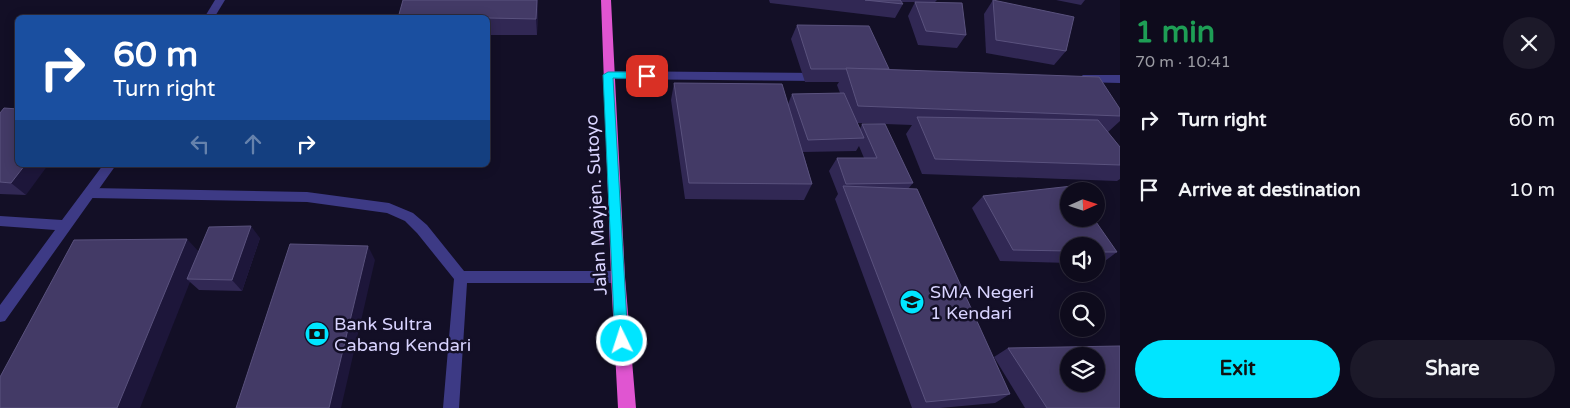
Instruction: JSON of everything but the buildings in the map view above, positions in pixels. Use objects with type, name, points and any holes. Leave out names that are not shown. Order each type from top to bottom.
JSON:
[{"type":"highway","name":"Jalan Mayjen. Sutoyo","points":[[606,0],[618,277],[627,408]]},
{"type":"street","points":[[210,15],[220,0]]},
{"type":"street","points":[[608,75],[834,77]]},
{"type":"street","points":[[1071,78],[1120,79]]},
{"type":"street","points":[[0,316],[109,167]]},
{"type":"street","points":[[91,193],[307,197],[389,208],[409,217],[422,229],[461,277],[451,408]]},
{"type":"street","points":[[0,221],[67,226]]},
{"type":"street","points":[[461,277],[618,277]]},
{"type":"place","name":"SMA Negeri 1 Kendari","points":[[912,302]]},
{"type":"place","name":"Bank Sultra Cabang Kendari","points":[[317,334]]},
{"type":"route","points":[[622,341],[608,75],[647,76]]}]
